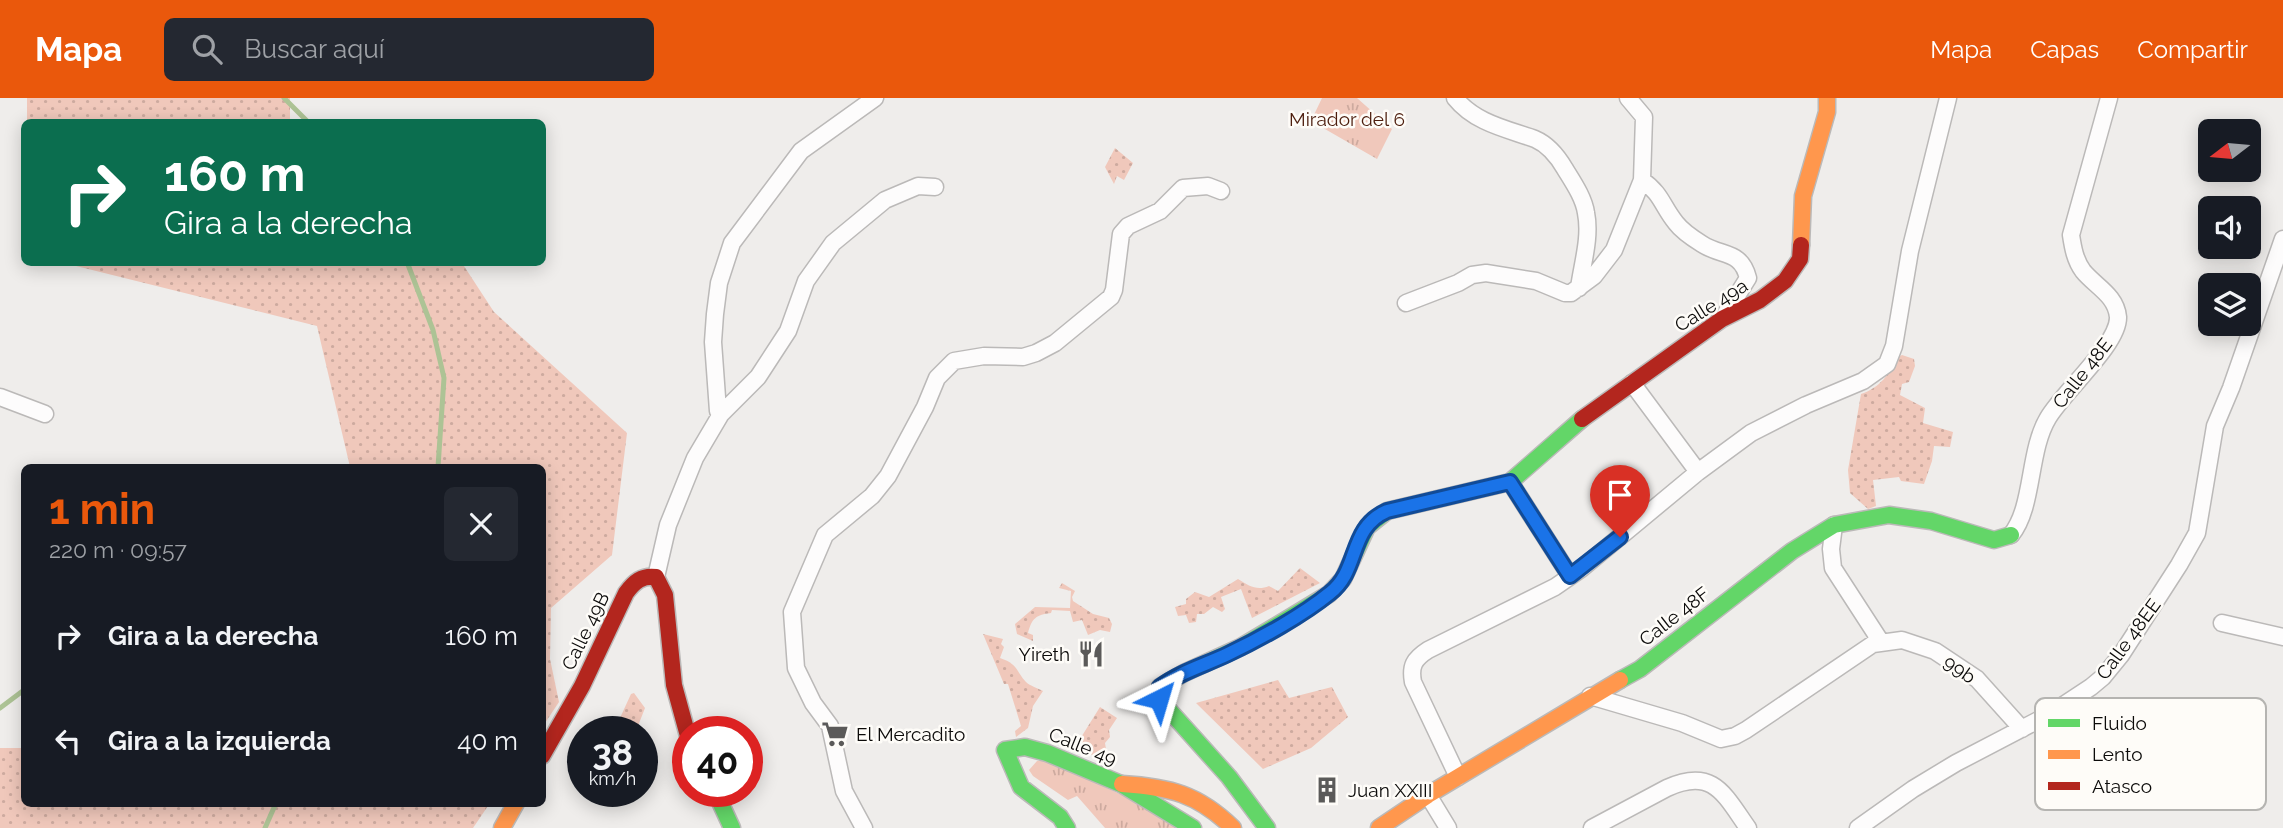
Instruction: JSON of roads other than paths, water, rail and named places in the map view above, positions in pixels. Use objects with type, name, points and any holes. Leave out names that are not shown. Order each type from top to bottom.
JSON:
[{"type":"street","points":[[721,414],[718,411],[714,328],[719,283],[732,243],[801,151],[875,98]]},
{"type":"street","points":[[1455,98],[1463,108],[1477,117],[1494,126],[1539,141],[1556,154],[1586,212],[1587,234],[1579,288]]},
{"type":"street","points":[[1406,303],[1472,275],[1486,273],[1536,281],[1565,293],[1571,293],[1594,276],[1614,250],[1642,180],[1644,117],[1628,98]]},
{"type":"street","name":"Calle 49a","points":[[1510,482],[1582,419],[1722,319],[1760,300],[1785,281],[1800,259],[1803,196],[1827,112],[1827,98]]},
{"type":"street","points":[[1458,777],[1413,682],[1412,667],[1415,660],[1428,650],[1539,596],[1570,576],[1698,472],[1751,433],[1806,405],[1863,382],[1887,364],[1894,346],[1910,251],[1948,98]]},
{"type":"street","name":"Calle 48E","points":[[2011,535],[2020,519],[2039,437],[2045,424],[2060,401],[2106,346],[2117,326],[2116,307],[2111,298],[2082,269],[2071,235],[2109,98]]},
{"type":"street","points":[[1642,180],[1655,189],[1677,225],[1704,246],[1738,259],[1745,267],[1748,278],[1722,319]]},
{"type":"street","points":[[681,716],[673,682],[665,591],[656,577],[668,525],[695,458],[721,414],[758,377],[789,331],[806,281],[834,243],[885,200],[918,186],[935,187]]},
{"type":"street","points":[[864,828],[844,790],[830,726],[813,703],[796,667],[792,612],[824,535],[872,496],[888,476],[925,407],[937,378],[954,361],[984,356],[1023,357],[1036,354],[1055,343],[1111,297],[1121,234],[1128,226],[1160,211],[1183,188],[1208,186],[1221,191]]},
{"type":"street","name":"Calle 48EE","points":[[2073,698],[2104,677],[2121,655],[2197,533],[2211,441],[2283,239]]},
{"type":"street","points":[[1632,383],[1698,472]]},
{"type":"street","points":[[0,397],[45,414]]},
{"type":"street","points":[[1267,828],[1257,811],[1214,759],[1159,699],[1160,687],[1172,678],[1229,653],[1334,591],[1344,579],[1364,528],[1374,517],[1387,511],[1510,482],[1570,576]]},
{"type":"street","name":"Calle 48F","points":[[1379,828],[1590,696],[1640,669],[1791,551],[1835,525],[1889,515],[1931,521],[1994,541],[2011,535]]},
{"type":"street","points":[[1590,696],[1682,723],[1721,739],[1746,730],[1873,644],[1881,642],[1833,568],[1831,549],[1835,525]]},
{"type":"street","name":"Calle 49B","points":[[546,749],[582,686],[626,593],[642,577],[656,577]]},
{"type":"street","points":[[2222,623],[2283,637]]},
{"type":"street","name":"99b","points":[[1881,642],[1902,640],[1935,652],[1977,679],[2022,729]]},
{"type":"street","name":"Calle 48EE","points":[[1858,828],[1934,776],[2035,722]]},
{"type":"street","name":"Calle 49","points":[[1067,828],[1060,817],[1021,787],[1005,750],[1025,747],[1047,753],[1121,785],[1193,828]]},
{"type":"street","points":[[1592,828],[1679,782],[1698,779],[1708,782],[1722,793],[1748,828]]},
{"type":"street","name":"Calle 49","points":[[1121,785],[1168,787],[1187,793],[1204,802],[1233,828]]},
{"type":"street","points":[[1428,795],[1448,828]]},
{"type":"street","points":[[502,828],[514,807]]},
{"type":"street","points":[[722,807],[732,828]]},
{"type":"waterway","points":[[284,98],[305,119]]},
{"type":"waterway","points":[[409,266],[433,330],[444,378],[438,464]]},
{"type":"waterway","points":[[0,708],[21,692]]},
{"type":"waterway","points":[[265,828],[274,807]]},
{"type":"place","name":"Yireth","points":[[1091,654]]},
{"type":"place","name":"El Mercadito","points":[[835,734]]},
{"type":"place","name":"Juan XXIII","points":[[1327,790]]},
{"type":"park label","name":"Mirador del 6","points":[[1347,119]]}]
